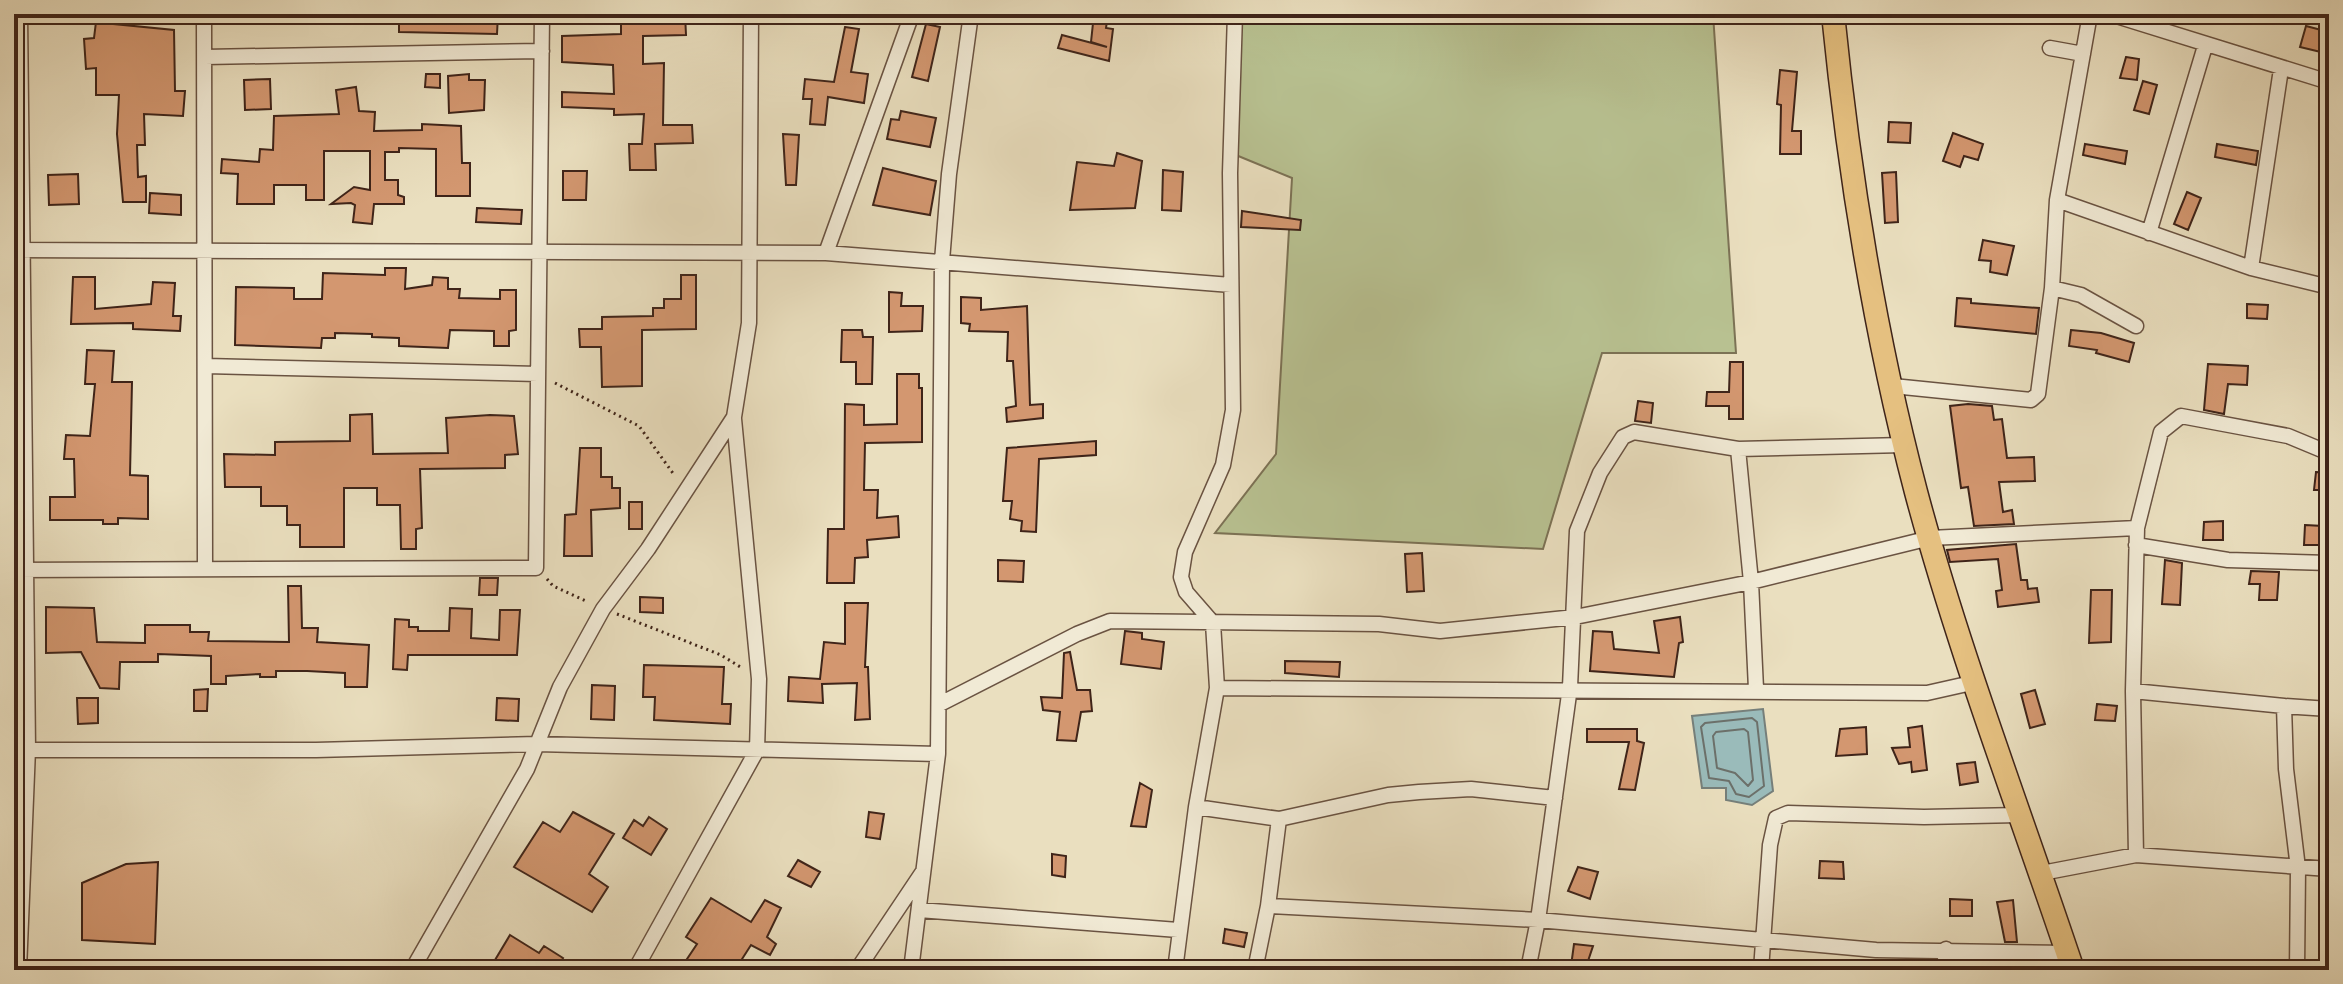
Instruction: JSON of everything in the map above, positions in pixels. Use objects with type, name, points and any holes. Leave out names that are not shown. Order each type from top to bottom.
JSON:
[{"type":"highway","points":[[1833,14],[1860,224],[1904,445],[1976,682],[2070,961]]},
{"type":"street","points":[[19,970],[20,14]]},
{"type":"street","points":[[204,14],[205,567]]},
{"type":"street","points":[[21,570],[536,568],[542,14]]},
{"type":"street","points":[[635,970],[757,750],[759,679],[734,417],[749,323],[752,254],[751,14]]},
{"type":"street","points":[[826,253],[912,14]]},
{"type":"street","points":[[911,970],[927,866],[938,754],[942,261],[949,174],[971,14]]},
{"type":"street","points":[[1175,970],[1196,807],[1217,688],[1213,623],[1186,592],[1181,577],[1185,552],[1223,465],[1233,410],[1231,285],[1235,14]]},
{"type":"street","points":[[1893,386],[2031,400],[2041,385],[2052,288],[2057,200],[2090,14]]},
{"type":"street","points":[[2110,14],[2329,82]]},
{"type":"street","points":[[2149,233],[2205,46]]},
{"type":"street","points":[[2050,48],[2083,54]]},
{"type":"street","points":[[205,57],[542,51]]},
{"type":"street","points":[[2251,268],[2281,69]]},
{"type":"street","points":[[2057,200],[2251,268],[2329,287]]},
{"type":"street","points":[[18,250],[826,253],[1231,285]]},
{"type":"street","points":[[2052,288],[2081,295],[2136,326]]},
{"type":"street","points":[[206,366],[538,374]]},
{"type":"street","points":[[2136,855],[2133,691],[2137,528],[2161,432],[2181,416],[2288,436],[2329,453]]},
{"type":"street","points":[[412,970],[537,744],[560,687],[603,609],[687,493],[734,417]]},
{"type":"street","points":[[1528,970],[1538,920],[1570,687],[1577,531],[1600,473],[1623,437],[1634,432],[1738,449],[1904,445]]},
{"type":"street","points":[[1738,449],[1751,582],[1756,689]]},
{"type":"street","points":[[940,704],[1077,634],[1110,621],[1379,624],[1440,631],[1575,617],[1751,582],[1930,538],[2137,528]]},
{"type":"street","points":[[2136,545],[2228,560],[2329,563]]},
{"type":"street","points":[[1217,688],[1348,691],[1570,687],[1927,693],[1976,682]]},
{"type":"street","points":[[2133,691],[2329,709]]},
{"type":"street","points":[[2284,706],[2286,769],[2298,868],[2297,970]]},
{"type":"street","points":[[21,749],[302,750],[537,744],[938,754]]},
{"type":"street","points":[[1196,807],[1279,819],[1388,795],[1419,792],[1471,789],[1555,798]]},
{"type":"street","points":[[1761,970],[1770,845],[1776,818],[1788,813],[2019,815]]},
{"type":"street","points":[[1255,970],[1268,906],[1279,819]]},
{"type":"street","points":[[2042,873],[2136,855],[2329,869]]},
{"type":"street","points":[[857,970],[927,866]]},
{"type":"street","points":[[1268,906],[1538,920],[1876,950],[1946,949],[2070,961]]},
{"type":"street","points":[[919,910],[1178,930]]},
{"type":"street","points":[[1944,970],[1946,949]]},
{"type":"path","points":[[538,374],[639,426],[687,493]]},
{"type":"path","points":[[536,568],[553,586],[721,655],[759,679]]},
{"type":"green space","points":[[1241,14],[1713,14],[1736,353],[1602,353],[1543,549],[1215,533],[1276,454],[1292,178],[1231,153]]},
{"type":"water","points":[[1763,709],[1773,791],[1752,805],[1726,800],[1726,788],[1702,788],[1692,716]]},
{"type":"building","points":[[97,14],[115,14],[114,24],[174,30],[175,91],[185,91],[183,116],[144,114],[145,145],[137,145],[138,177],[146,176],[146,202],[123,202],[117,134],[119,95],[96,95],[96,68],[86,69],[84,39],[94,38]]},
{"type":"building","points":[[399,14],[498,14],[497,34],[399,32]]},
{"type":"building","points":[[644,14],[685,14],[686,35],[643,36],[643,64],[664,63],[663,125],[692,125],[693,143],[655,144],[656,170],[630,170],[629,144],[642,144],[644,114],[614,115],[614,109],[562,107],[562,92],[614,94],[613,65],[562,62],[562,36],[621,34],[621,23],[644,23]]},
{"type":"building","points":[[1094,14],[1108,14],[1106,28],[1113,29],[1109,61],[1058,48],[1062,35],[1107,47],[1091,42]]},
{"type":"building","points":[[926,24],[940,27],[928,81],[912,77]]},
{"type":"building","points":[[2306,26],[2329,32],[2325,53],[2300,47]]},
{"type":"building","points":[[845,27],[859,29],[851,72],[868,74],[864,103],[828,97],[825,125],[810,124],[812,99],[803,99],[805,79],[834,82]]},
{"type":"building","points":[[2126,57],[2139,59],[2137,80],[2120,78]]},
{"type":"building","points":[[1780,70],[1797,72],[1792,131],[1801,131],[1801,154],[1780,154],[1781,105],[1777,104]]},
{"type":"building","points":[[426,74],[440,74],[440,88],[425,87]]},
{"type":"building","points":[[469,74],[469,80],[485,80],[484,110],[449,113],[448,76]]},
{"type":"building","points":[[270,79],[271,109],[245,110],[244,80]]},
{"type":"building","points":[[2143,81],[2157,85],[2149,114],[2134,110]]},
{"type":"building","points":[[356,87],[359,111],[375,112],[374,131],[422,130],[422,124],[461,126],[462,163],[470,163],[470,196],[436,196],[436,149],[399,148],[399,152],[385,152],[385,180],[398,180],[398,195],[404,197],[404,204],[374,204],[372,224],[353,222],[355,205],[351,203],[331,204],[354,187],[370,190],[370,151],[324,151],[324,200],[306,200],[306,185],[274,185],[274,204],[237,204],[238,174],[221,173],[222,159],[259,162],[260,149],[273,150],[274,116],[339,114],[336,90]]},
{"type":"building","points":[[901,111],[936,118],[930,147],[887,139],[891,119],[899,120]]},
{"type":"building","points":[[1889,122],[1911,123],[1910,143],[1888,142]]},
{"type":"building","points":[[1953,133],[1983,144],[1978,160],[1964,156],[1960,167],[1943,161]]},
{"type":"building","points":[[783,134],[799,135],[796,185],[786,185]]},
{"type":"building","points":[[2085,144],[2127,151],[2125,164],[2083,155]]},
{"type":"building","points":[[2217,144],[2258,151],[2256,165],[2215,157]]},
{"type":"building","points":[[1117,153],[1142,161],[1135,208],[1070,210],[1077,162],[1114,166]]},
{"type":"building","points":[[883,168],[936,181],[930,215],[873,205]]},
{"type":"building","points":[[1163,170],[1183,172],[1181,211],[1162,210]]},
{"type":"building","points":[[563,171],[587,171],[586,200],[563,200]]},
{"type":"building","points":[[1896,172],[1898,222],[1885,223],[1882,173]]},
{"type":"building","points":[[78,174],[79,204],[49,205],[48,175]]},
{"type":"building","points":[[2187,192],[2201,198],[2188,230],[2174,224]]},
{"type":"building","points":[[150,193],[181,195],[181,215],[149,213]]},
{"type":"building","points":[[477,208],[522,210],[521,224],[476,222]]},
{"type":"building","points":[[1242,211],[1301,220],[1300,230],[1241,227]]},
{"type":"building","points":[[1983,240],[2014,246],[2007,275],[1990,272],[1991,261],[1979,260]]},
{"type":"building","points":[[385,268],[406,268],[405,289],[432,285],[433,277],[448,278],[448,289],[460,289],[459,298],[500,299],[500,290],[516,290],[516,330],[509,331],[509,346],[494,346],[494,331],[450,330],[448,348],[399,346],[399,338],[335,333],[335,338],[322,338],[321,348],[235,345],[236,287],[294,288],[294,299],[322,299],[323,273],[385,275]]},
{"type":"building","points":[[681,275],[696,275],[696,329],[642,330],[642,386],[602,387],[601,347],[580,347],[579,329],[602,329],[602,317],[653,316],[653,308],[664,308],[664,299],[681,299]]},
{"type":"building","points":[[73,277],[95,277],[95,309],[151,304],[153,282],[175,283],[173,316],[181,316],[180,331],[133,329],[133,323],[71,324]]},
{"type":"building","points":[[889,292],[902,293],[901,306],[923,306],[922,331],[889,332]]},
{"type":"building","points":[[961,297],[981,298],[981,310],[1027,306],[1030,405],[1043,404],[1043,418],[1007,422],[1006,408],[1016,406],[1013,361],[1007,361],[1008,332],[969,331],[970,324],[961,323]]},
{"type":"building","points":[[1957,298],[1971,299],[1971,303],[2039,308],[2036,334],[1955,326]]},
{"type":"building","points":[[2247,304],[2268,305],[2267,319],[2247,318]]},
{"type":"building","points":[[842,330],[862,330],[863,337],[873,337],[872,384],[856,384],[856,362],[841,362]]},
{"type":"building","points":[[2071,330],[2101,333],[2134,343],[2129,362],[2096,353],[2097,350],[2069,346]]},
{"type":"building","points":[[87,350],[114,351],[112,382],[132,382],[130,475],[148,476],[148,519],[118,518],[118,524],[103,524],[103,520],[50,520],[50,497],[75,497],[74,459],[64,459],[66,435],[90,436],[95,384],[85,384]]},
{"type":"building","points":[[1730,362],[1743,362],[1743,419],[1729,419],[1729,406],[1706,406],[1707,392],[1729,392]]},
{"type":"building","points":[[2208,364],[2248,366],[2247,385],[2228,384],[2224,414],[2204,410]]},
{"type":"building","points":[[897,374],[919,374],[922,442],[865,443],[864,490],[878,490],[877,518],[898,516],[899,537],[867,540],[868,557],[855,558],[854,583],[827,583],[828,529],[844,529],[845,404],[864,405],[864,425],[897,424]]},
{"type":"building","points":[[1638,401],[1653,403],[1651,423],[1635,421]]},
{"type":"building","points":[[1950,406],[1992,406],[1994,420],[2002,419],[2007,458],[2034,457],[2035,481],[1999,482],[2003,512],[2012,510],[2014,524],[1974,526],[1968,487],[1961,488]]},
{"type":"building","points":[[372,414],[373,454],[448,453],[446,418],[490,415],[514,416],[518,454],[505,455],[505,468],[420,469],[422,528],[416,529],[416,549],[401,549],[400,505],[377,505],[377,488],[344,488],[344,547],[300,547],[300,525],[287,525],[287,506],[261,506],[261,487],[225,487],[224,454],[275,455],[275,442],[350,441],[350,415]]},
{"type":"building","points":[[1096,441],[1096,455],[1039,459],[1036,532],[1021,531],[1022,521],[1010,519],[1012,501],[1003,501],[1007,448]]},
{"type":"building","points":[[580,448],[601,448],[601,477],[612,477],[612,488],[620,488],[620,508],[591,510],[592,556],[564,556],[565,515],[576,514]]},
{"type":"building","points":[[2316,472],[2329,473],[2329,490],[2314,490]]},
{"type":"building","points":[[629,502],[642,502],[642,529],[629,529]]},
{"type":"building","points":[[2223,521],[2223,540],[2203,540],[2204,522]]},
{"type":"building","points":[[2305,525],[2323,526],[2322,545],[2304,545]]},
{"type":"building","points":[[2016,544],[2021,580],[2027,580],[2028,589],[2037,588],[2039,602],[1998,607],[1996,591],[2002,590],[1998,559],[1950,562],[1947,550]]},
{"type":"building","points":[[1422,553],[1424,591],[1407,592],[1405,554]]},
{"type":"building","points":[[998,560],[1024,561],[1023,582],[998,581]]},
{"type":"building","points":[[2165,560],[2182,563],[2180,605],[2162,604]]},
{"type":"building","points":[[2251,571],[2279,572],[2277,600],[2259,600],[2260,584],[2249,584]]},
{"type":"building","points":[[480,578],[498,578],[497,595],[479,595]]},
{"type":"building","points":[[288,586],[301,586],[302,628],[318,628],[317,642],[369,645],[367,687],[345,687],[345,673],[307,671],[276,671],[276,677],[260,677],[260,674],[226,676],[226,684],[211,684],[211,656],[158,654],[158,662],[120,662],[119,689],[100,688],[81,652],[46,653],[46,607],[94,608],[97,642],[145,643],[145,625],[190,625],[190,632],[209,632],[208,641],[289,642]]},
{"type":"building","points":[[2091,590],[2112,590],[2111,642],[2089,643]]},
{"type":"building","points":[[640,597],[663,598],[663,613],[640,612]]},
{"type":"building","points":[[845,603],[868,603],[865,667],[868,667],[870,719],[855,720],[857,683],[822,684],[823,703],[788,701],[789,677],[820,679],[824,642],[845,644]]},
{"type":"building","points":[[450,608],[472,609],[471,638],[499,640],[500,610],[520,610],[517,655],[408,655],[407,670],[393,669],[395,619],[409,620],[409,627],[418,627],[418,631],[449,631]]},
{"type":"building","points":[[1680,617],[1683,642],[1679,643],[1674,677],[1590,671],[1593,631],[1612,632],[1614,649],[1659,653],[1654,621]]},
{"type":"building","points":[[1125,631],[1142,633],[1142,639],[1164,642],[1161,669],[1121,664]]},
{"type":"building","points":[[1070,652],[1077,690],[1090,690],[1092,711],[1081,712],[1076,741],[1057,740],[1060,712],[1043,710],[1041,697],[1062,698],[1064,653]]},
{"type":"building","points":[[1285,661],[1340,662],[1339,677],[1285,673]]},
{"type":"building","points":[[644,665],[724,667],[722,704],[731,704],[730,724],[654,720],[655,697],[643,697]]},
{"type":"building","points":[[592,685],[615,686],[614,720],[591,719]]},
{"type":"building","points":[[208,689],[207,711],[194,711],[194,690]]},
{"type":"building","points":[[2035,690],[2045,724],[2030,728],[2021,694]]},
{"type":"building","points":[[77,698],[98,698],[98,723],[78,724]]},
{"type":"building","points":[[497,698],[519,699],[518,721],[496,720]]},
{"type":"building","points":[[2097,704],[2117,706],[2115,721],[2095,720]]},
{"type":"building","points":[[1922,726],[1927,770],[1912,772],[1911,762],[1899,764],[1892,748],[1910,747],[1908,728]]},
{"type":"building","points":[[1866,727],[1867,754],[1836,756],[1840,729]]},
{"type":"building","points":[[1587,729],[1637,729],[1637,741],[1644,743],[1635,790],[1619,789],[1629,742],[1587,742]]},
{"type":"building","points":[[1975,762],[1978,782],[1960,785],[1957,764]]},
{"type":"building","points":[[1140,783],[1152,790],[1146,827],[1131,826]]},
{"type":"building","points":[[573,812],[614,834],[589,874],[608,887],[592,912],[514,867],[543,822],[560,832]]},
{"type":"building","points":[[869,812],[884,814],[880,839],[866,837]]},
{"type":"building","points":[[649,817],[667,829],[651,855],[623,838],[634,820],[643,826]]},
{"type":"building","points":[[1052,854],[1066,856],[1065,877],[1052,875]]},
{"type":"building","points":[[798,860],[820,872],[811,887],[788,876]]},
{"type":"building","points":[[1820,861],[1843,862],[1844,879],[1819,878]]},
{"type":"building","points":[[158,862],[155,944],[82,940],[82,883],[126,864]]},
{"type":"building","points":[[1578,867],[1598,872],[1590,899],[1568,891]]},
{"type":"building","points":[[711,898],[751,922],[765,900],[781,908],[767,937],[776,944],[770,955],[751,945],[735,970],[691,970],[683,965],[697,944],[686,937]]},
{"type":"building","points":[[1950,899],[1972,900],[1972,916],[1950,916]]},
{"type":"building","points":[[2013,900],[2017,942],[2005,942],[1997,902]]},
{"type":"building","points":[[1225,929],[1247,933],[1244,947],[1223,943]]},
{"type":"building","points":[[510,935],[539,953],[544,946],[563,958],[556,970],[534,961],[529,970],[489,970]]},
{"type":"building","points":[[1574,944],[1593,946],[1586,967],[1571,966]]}]
